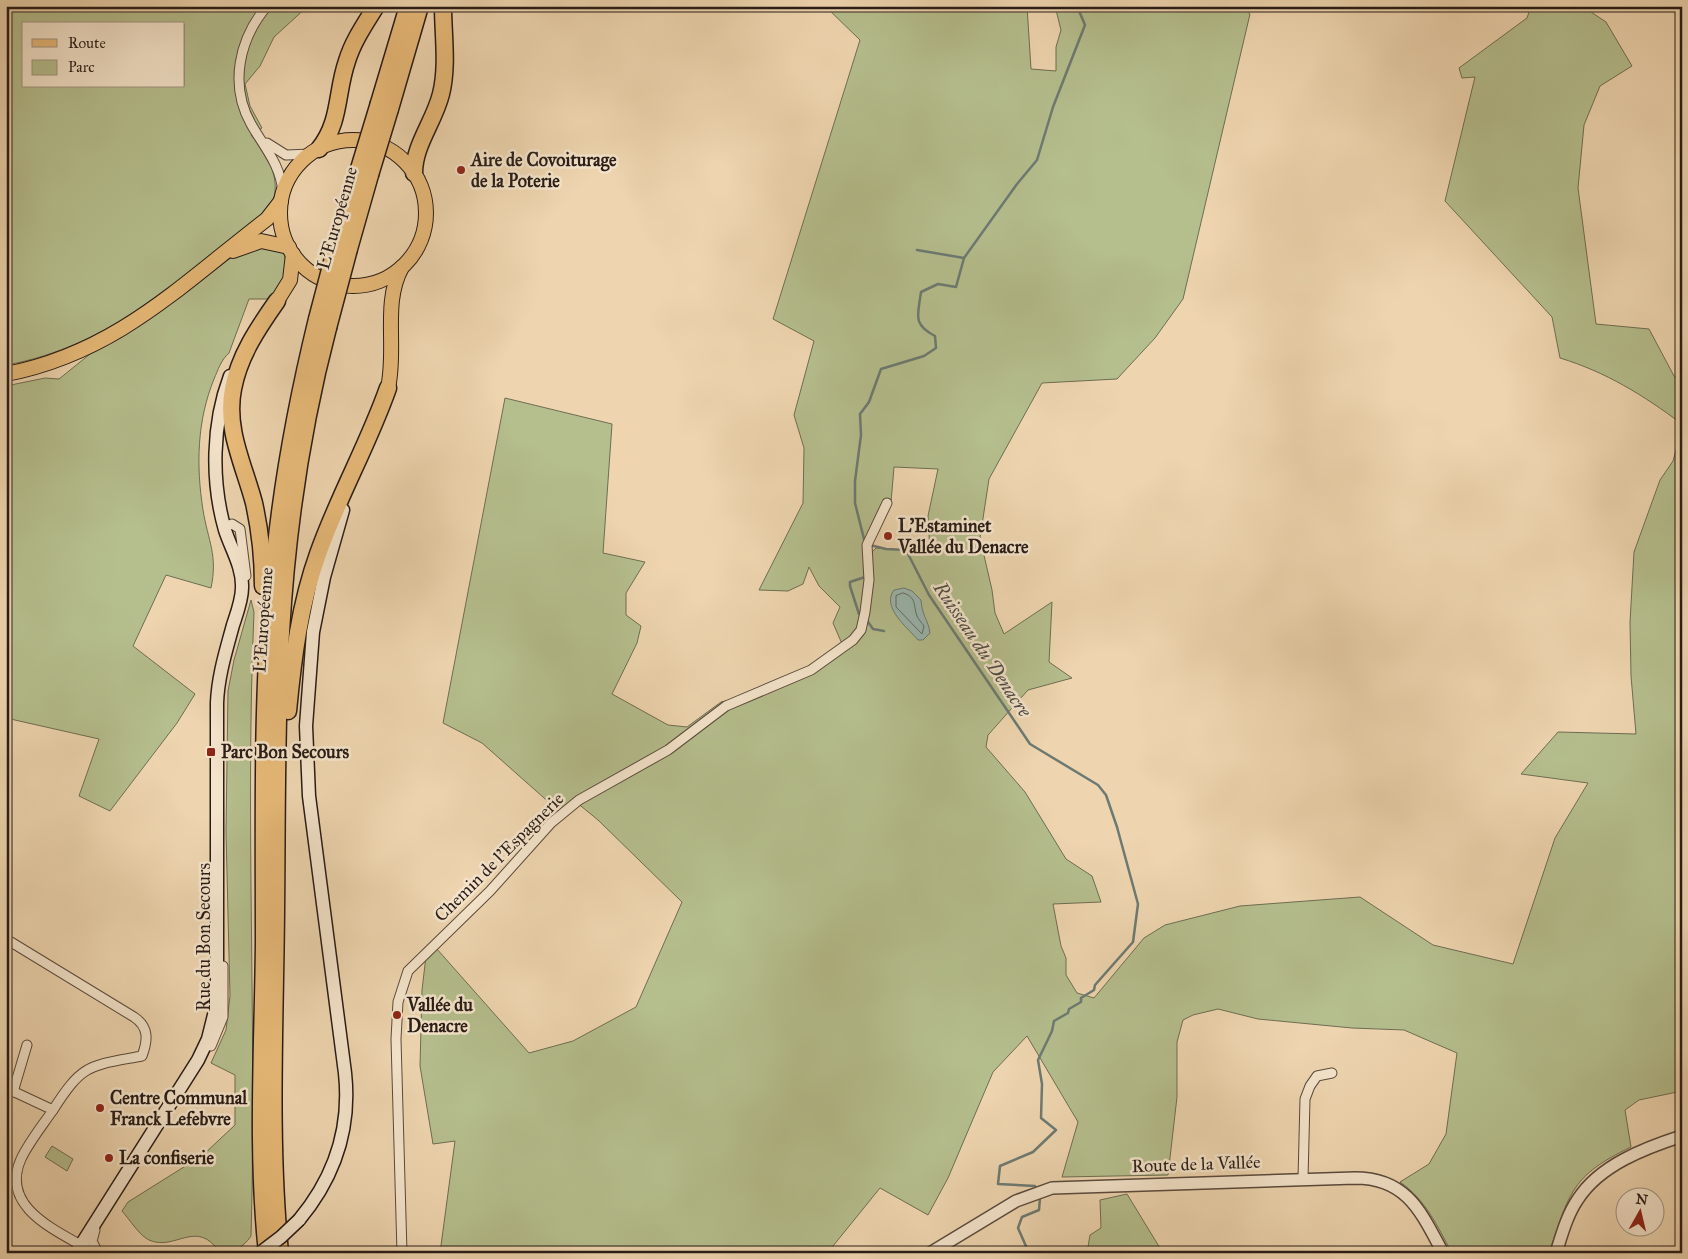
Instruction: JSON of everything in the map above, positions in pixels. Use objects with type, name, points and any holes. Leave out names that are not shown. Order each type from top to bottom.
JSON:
[{"type":"highway","points":[[315,151],[333,126],[341,81],[349,54],[376,6]]},
{"type":"highway","name":"L'Européenne","points":[[267,1253],[262,1116],[268,647],[274,557],[282,493],[299,398],[384,106],[408,6]]},
{"type":"highway","name":"L'Européenne","points":[[384,106],[420,6]]},
{"type":"highway","points":[[414,174],[416,154],[435,112],[443,84],[443,6]]},
{"type":"highway","points":[[268,647],[262,631],[262,568],[259,529],[234,438],[231,406],[236,376],[246,352],[277,301]]},
{"type":"highway","name":"L'Européenne","points":[[280,1253],[274,1134],[279,693],[286,565],[322,323]]},
{"type":"highway","points":[[276,910],[289,699],[300,619],[320,546],[388,388]]},
{"type":"main road","points":[[6,374],[63,358],[110,336],[154,309],[270,216],[282,197],[292,173],[315,151],[341,141],[369,142],[395,153],[414,174],[424,194],[426,220],[418,245],[402,266],[387,277],[373,282],[345,285],[326,280],[314,274],[291,250],[271,241],[255,242],[240,247],[215,262]]},
{"type":"main road","points":[[277,301],[290,280],[291,250],[281,223],[282,197]]},
{"type":"main road","points":[[260,1253],[300,1220],[322,1189],[342,1135],[346,1100],[308,787],[306,718],[310,656],[318,602],[330,551],[349,494],[377,428],[388,388],[393,356],[391,297],[402,266]]},
{"type":"main road","name":"Rue du Bon Secours","points":[[78,1249],[191,1072],[208,1039],[218,992],[218,690],[241,595],[239,567],[224,527],[218,491],[216,452],[222,400],[233,366],[246,340],[267,310],[277,301]]},
{"type":"street","points":[[267,6],[249,32],[242,49],[239,86],[245,111],[279,171],[282,197]]},
{"type":"street","points":[[262,138],[276,150],[286,154],[315,151]]},
{"type":"street","name":"Chemin de l'Espagnerie","points":[[402,1253],[396,1039],[398,1002],[408,971],[490,891],[546,828],[579,800],[668,750],[726,706],[811,670],[853,640],[862,626],[865,612],[869,578],[868,541],[887,503]]},
{"type":"street","name":"Rue du Bon Secours","points":[[218,796],[222,692],[247,590],[240,529],[232,524],[224,527]]},
{"type":"street","name":"Rue du Bon Secours","points":[[96,1253],[93,1244],[93,1234],[192,1079],[221,1023],[224,1003],[218,854]]},
{"type":"street","points":[[6,939],[142,1022],[146,1030],[146,1043],[142,1056],[103,1063],[83,1072],[72,1081],[20,1162],[16,1176],[17,1190],[29,1211],[78,1249],[96,1253]]},
{"type":"street","points":[[27,1045],[10,1090],[52,1110]]},
{"type":"street","points":[[1304,1179],[1306,1095],[1317,1076],[1332,1073]]},
{"type":"street","points":[[1556,1253],[1573,1208],[1593,1181],[1607,1170],[1639,1152],[1682,1136]]},
{"type":"street","name":"Route de la Vallée","points":[[930,1253],[1016,1201],[1052,1188],[1367,1178],[1393,1186],[1406,1195],[1420,1212],[1443,1253]]},
{"type":"green space","points":[[6,6],[308,6],[274,37],[260,66],[245,84],[250,106],[262,128],[251,135],[264,152],[273,171],[275,181],[273,200],[268,210],[208,259],[146,305],[114,325],[80,342],[44,356],[6,365]]},
{"type":"green space","points":[[825,6],[1027,6],[1031,69],[1056,71],[1056,47],[1061,30],[1055,6],[1241,6],[1250,14],[1183,299],[1155,338],[1117,379],[1042,383],[989,479],[980,538],[992,590],[995,613],[1004,634],[1052,602],[1049,662],[1072,678],[1028,690],[988,735],[986,747],[1025,792],[1066,859],[1092,876],[1101,902],[1053,904],[1061,946],[1066,958],[1066,975],[1077,993],[1094,998],[1144,938],[1165,925],[1240,906],[1360,897],[1433,945],[1513,964],[1555,838],[1588,783],[1521,774],[1558,732],[1636,734],[1631,676],[1630,622],[1634,552],[1660,480],[1673,461],[1679,439],[1682,437],[1682,1091],[1639,1100],[1625,1110],[1631,1147],[1596,1167],[1575,1188],[1562,1215],[1549,1253],[1452,1253],[1424,1205],[1400,1182],[1429,1164],[1446,1134],[1457,1053],[1404,1030],[1352,1028],[1258,1019],[1218,1009],[1193,1015],[1183,1020],[1177,1042],[1177,1097],[1168,1175],[1062,1177],[1078,1122],[1027,1036],[993,1072],[948,1178],[928,1215],[880,1188],[833,1246],[830,1253],[440,1253],[455,1141],[433,1144],[420,1066],[422,990],[426,956],[436,948],[529,1053],[573,1041],[636,1007],[682,902],[598,820],[576,802],[561,813],[482,743],[443,723],[505,398],[612,424],[603,553],[645,562],[626,593],[626,615],[641,626],[637,643],[612,694],[668,725],[687,727],[721,702],[759,693],[792,678],[843,646],[833,623],[840,607],[819,586],[809,567],[803,584],[788,591],[759,590],[803,503],[804,448],[794,415],[814,341],[773,319],[860,40]],"holes":[[[894,467],[938,469],[928,516],[930,552],[876,548],[871,553],[874,531],[891,502]]]},
{"type":"green space","points":[[1531,6],[1582,6],[1606,22],[1632,66],[1600,86],[1584,125],[1578,188],[1596,324],[1649,329],[1674,376],[1682,383],[1682,424],[1624,385],[1593,370],[1560,358],[1552,317],[1445,201],[1475,77],[1462,78],[1459,68],[1527,18]]},
{"type":"green space","points":[[265,245],[282,249],[286,264],[284,276],[269,299],[249,299],[229,353],[222,362],[208,395],[201,427],[199,476],[203,510],[213,557],[211,588],[166,575],[133,646],[195,694],[177,723],[110,811],[79,796],[99,739],[6,718],[6,386],[45,378],[59,379],[90,354],[122,337],[187,292],[228,260],[246,249]]},
{"type":"green space","points":[[251,600],[254,612],[251,768],[253,1080],[251,1236],[237,1249],[220,1253],[203,1237],[194,1236],[159,1243],[149,1240],[138,1231],[122,1211],[128,1202],[203,1155],[235,1125],[235,1075],[211,1063],[226,1030],[230,996],[226,832],[228,691],[234,660]]},
{"type":"green space","points":[[52,1146],[73,1159],[67,1171],[45,1157]]},
{"type":"green space","points":[[1127,1194],[1163,1253],[1087,1253],[1090,1235],[1101,1228],[1100,1200]]},
{"type":"water","points":[[904,588],[912,591],[921,600],[930,633],[923,640],[918,640],[893,610],[891,596],[894,590]]},
{"type":"waterway","name":"Ruisseau du Denacre","points":[[865,543],[855,503],[855,481],[861,435],[860,414],[869,402],[881,369],[924,356],[936,348],[935,336],[923,327],[918,318],[921,292],[938,284],[956,287],[964,258],[1017,184],[1037,160],[1053,107],[1085,25],[1077,6]]},
{"type":"waterway","points":[[917,250],[964,258]]},
{"type":"waterway","name":"Ruisseau du Denacre","points":[[870,545],[886,549],[906,550],[929,595],[1030,744],[1098,785],[1106,795],[1117,827],[1138,904],[1133,942],[1095,985],[1094,990],[1081,998],[1081,1002],[1069,1009],[1068,1013],[1054,1021],[1052,1031],[1038,1060],[1042,1084],[1041,1118],[1056,1130],[1033,1152],[1000,1166],[998,1184],[1035,1186]]},
{"type":"waterway","points":[[862,616],[859,614],[850,582],[865,577],[864,567]]},
{"type":"waterway","points":[[866,619],[873,629],[884,631]]},
{"type":"waterway","name":"Ruisseau du Denacre","points":[[1029,1253],[1018,1228],[1022,1217],[1039,1210],[1040,1198]]},
{"type":"place","name":"Aire de Covoiturage de la Poterie","points":[[461,170]]},
{"type":"place","name":"L'Estaminet Vallée du Denacre","points":[[888,536]]},
{"type":"place","name":"Parc Bon Secours","points":[[211,752]]},
{"type":"place","name":"Vallée du Denacre","points":[[397,1015]]},
{"type":"place","name":"Centre Communal Franck Lefebvre","points":[[100,1108]]},
{"type":"place","name":"La confiserie","points":[[109,1158]]}]
